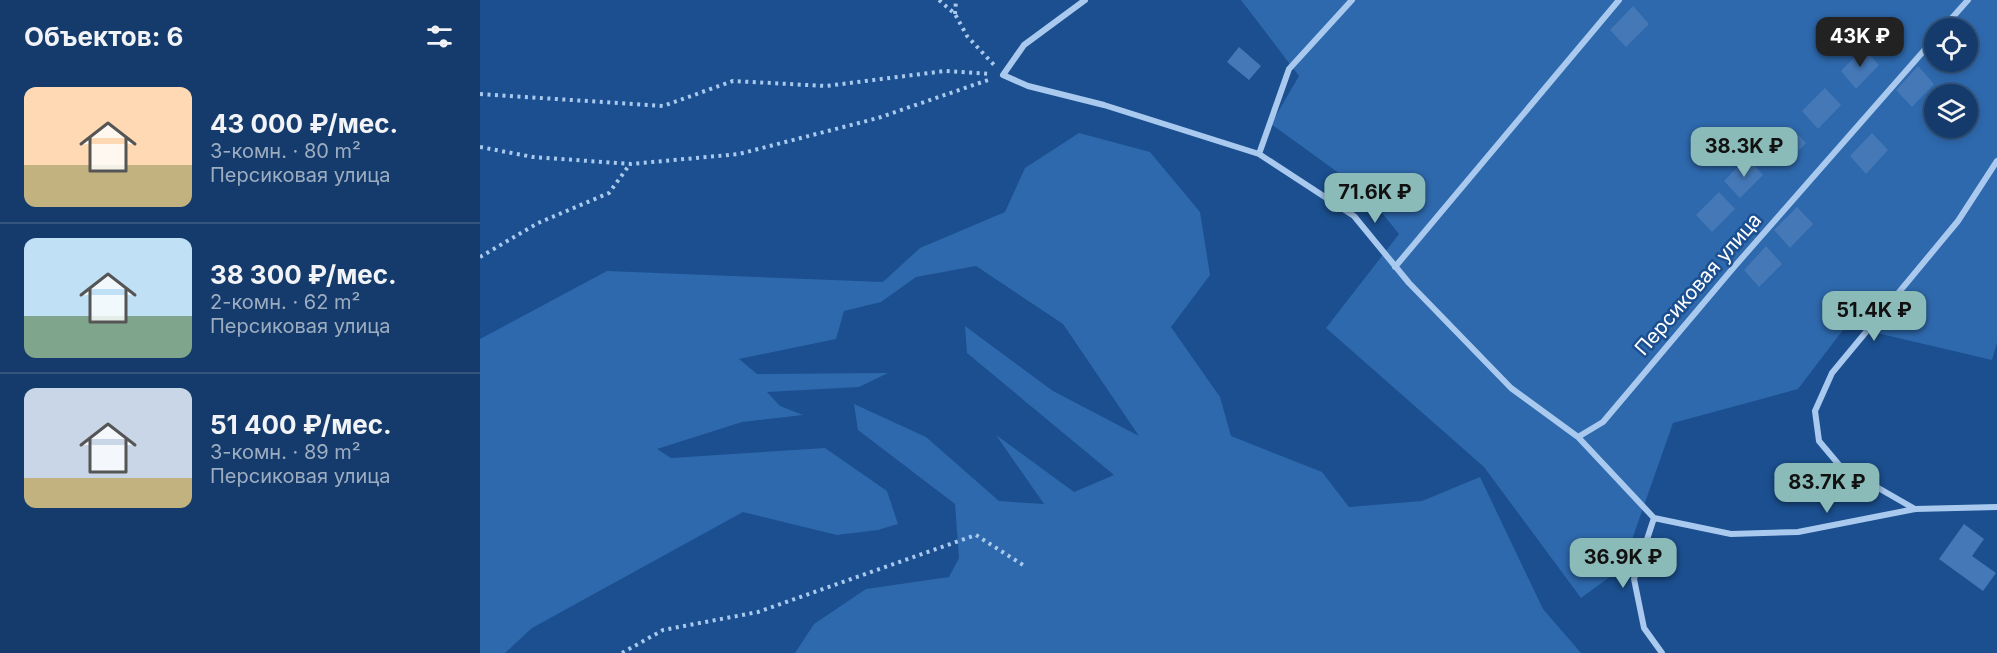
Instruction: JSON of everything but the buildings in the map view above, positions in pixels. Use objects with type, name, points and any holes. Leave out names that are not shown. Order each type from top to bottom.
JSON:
[{"type":"street","points":[[1085,0],[1024,45],[1003,75],[1028,86],[1104,105],[1259,154],[1354,216],[1395,267],[1511,388],[1578,437],[1654,518],[1731,534],[1798,532],[1915,509],[1997,507]]},
{"type":"street","points":[[1259,154],[1288,69],[1352,0]]},
{"type":"street","points":[[1395,267],[1619,0]]},
{"type":"street","points":[[1952,18],[1968,0]]},
{"type":"street","name":"Персиковая улица","points":[[1578,437],[1603,422],[1734,267],[1924,51]]},
{"type":"street","points":[[1915,509],[1840,466],[1819,441],[1815,411],[1832,373],[1958,221],[1997,161]]},
{"type":"street","points":[[1654,518],[1634,579],[1644,628],[1662,653]]},
{"type":"path","points":[[939,0],[955,14],[967,36],[1003,75]]},
{"type":"path","points":[[955,14],[956,0]]},
{"type":"path","points":[[480,94],[663,106],[733,81],[826,86],[945,71],[1003,75]]},
{"type":"path","points":[[480,147],[532,157],[631,164],[739,154],[878,118],[1003,75]]},
{"type":"path","points":[[480,257],[538,223],[609,193],[631,164]]},
{"type":"path","points":[[622,653],[663,630],[758,612],[976,535],[1023,565]]},
{"type":"shaded area","points":[[1241,0],[1997,0],[1997,343],[1992,360],[1877,333],[1849,322],[1798,389],[1673,423],[1622,568],[1581,598],[1484,467],[1326,328],[1399,234],[1365,192],[1271,124],[1299,76]]},
{"type":"shaded area","points":[[1079,133],[1150,152],[1200,212],[1210,275],[1171,327],[1220,397],[1231,436],[1322,472],[1349,507],[1422,501],[1480,477],[1543,609],[1581,653],[795,653],[814,624],[866,589],[949,577],[959,558],[955,504],[858,430],[854,404],[926,437],[999,501],[1044,504],[996,435],[1074,492],[1114,475],[967,353],[965,326],[1053,391],[1139,436],[1063,324],[976,266],[916,277],[881,302],[844,311],[836,339],[739,359],[757,374],[888,373],[859,387],[767,392],[780,406],[803,415],[742,422],[657,449],[671,458],[825,448],[887,491],[898,524],[878,530],[837,535],[743,512],[532,628],[505,653],[480,653],[480,339],[607,271],[883,282],[920,248],[1005,212],[1025,168]]}]
